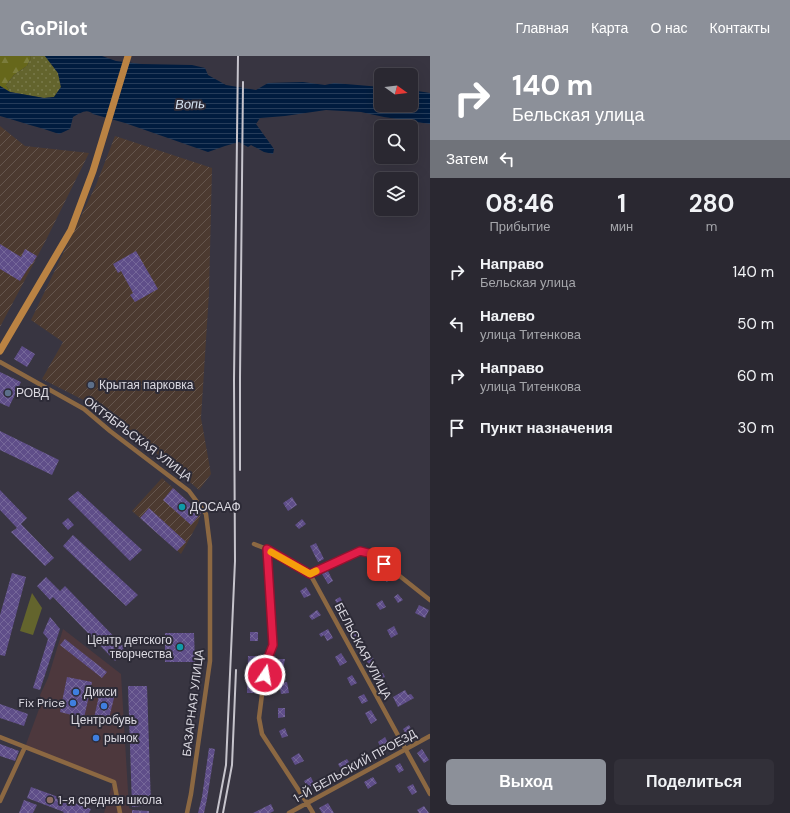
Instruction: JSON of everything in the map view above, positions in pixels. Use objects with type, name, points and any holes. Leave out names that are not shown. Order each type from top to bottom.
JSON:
[{"type":"street","points":[[0,351],[71,230],[93,171],[128,56]]},
{"type":"street","name":"ОКТЯБРЬСКАЯ УЛИЦА","points":[[0,362],[84,409],[110,431],[189,491],[206,514],[210,546]]},
{"type":"street","points":[[254,544],[267,549],[310,574],[360,551],[372,554],[430,600]]},
{"type":"street","name":"БАЗАРНАЯ УЛИЦА","points":[[186,813],[191,794],[210,661],[210,546]]},
{"type":"street","points":[[267,549],[273,645],[266,663],[259,718],[262,734],[312,813]]},
{"type":"street","name":"БЕЛЬСКАЯ УЛИЦА","points":[[310,574],[430,794]]},
{"type":"street","name":"1-Й БЕЛЬСКИЙ ПРОЕЗД","points":[[289,813],[430,736]]},
{"type":"street","points":[[0,737],[114,782],[120,813]]},
{"type":"street","points":[[0,801],[25,746]]},
{"type":"shaded area","points":[[30,56],[45,56],[58,73],[61,87],[54,97],[44,98],[10,92],[6,85],[14,75],[27,66],[31,58]]},
{"type":"shaded area","points":[[0,126],[25,146],[89,153],[46,240],[0,327]]},
{"type":"shaded area","points":[[115,136],[212,168],[209,293],[201,418],[211,474],[199,490],[111,414],[42,379],[63,342],[31,320],[96,185]]},
{"type":"shaded area","points":[[162,478],[201,513],[198,523],[181,554],[132,511]]},
{"type":"shaded area","points":[[32,593],[42,608],[33,635],[20,631]]},
{"type":"shaded area","name":"рынок","points":[[63,629],[121,674],[129,808],[140,813],[104,813],[113,782],[25,747],[42,701],[40,695],[48,678]]},
{"type":"green space","points":[[0,56],[30,56],[31,58],[27,66],[14,75],[6,85],[10,92],[0,86]]},
{"type":"water","name":"Вопь","points":[[45,56],[102,56],[116,61],[142,64],[192,65],[205,68],[208,75],[226,85],[256,90],[268,83],[303,82],[325,85],[334,83],[374,86],[374,112],[418,112],[418,91],[430,93],[430,124],[418,122],[418,120],[404,120],[361,112],[326,110],[260,118],[256,124],[274,149],[273,154],[264,152],[251,145],[248,147],[239,142],[208,152],[125,123],[93,114],[88,111],[73,117],[70,129],[59,134],[0,116],[0,86],[10,92],[44,98],[54,97],[61,87],[58,73]]},
{"type":"building","points":[[0,244],[21,257],[25,249],[37,256],[20,281],[0,269]]},
{"type":"building","points":[[136,251],[158,289],[135,302],[130,295],[133,293],[121,271],[118,273],[113,264]]},
{"type":"building","points":[[22,346],[35,354],[27,367],[14,359]]},
{"type":"building","name":"РОВД","points":[[0,372],[21,382],[9,407],[0,403]]},
{"type":"building","points":[[0,431],[59,460],[52,475],[0,450]]},
{"type":"building","name":"ДОСААФ","points":[[173,488],[201,513],[191,525],[163,500]]},
{"type":"building","points":[[0,490],[27,518],[21,524],[54,558],[45,566],[11,532],[17,528],[0,510]]},
{"type":"building","points":[[78,491],[142,550],[130,561],[68,499]]},
{"type":"building","points":[[292,497],[297,505],[288,511],[283,503]]},
{"type":"building","points":[[149,508],[186,542],[177,551],[140,518]]},
{"type":"building","points":[[68,518],[74,525],[68,530],[62,523]]},
{"type":"building","points":[[302,519],[306,524],[299,529],[295,525]]},
{"type":"building","points":[[73,535],[138,595],[126,606],[63,546]]},
{"type":"building","points":[[316,543],[324,559],[318,562],[310,546]]},
{"type":"building","points":[[328,571],[333,581],[328,584],[322,574]]},
{"type":"building","points":[[12,573],[26,577],[5,656],[0,655],[0,615]]},
{"type":"building","points":[[383,573],[386,576],[388,574],[392,577],[387,582],[380,576]]},
{"type":"building","points":[[46,577],[60,591],[65,586],[126,649],[115,661],[53,597],[50,600],[37,586]]},
{"type":"building","points":[[306,587],[311,595],[304,598],[300,591]]},
{"type":"building","points":[[398,594],[403,600],[398,603],[394,597]]},
{"type":"building","points":[[340,597],[345,606],[340,608],[335,600]]},
{"type":"building","points":[[382,600],[386,607],[380,610],[376,604]]},
{"type":"building","points":[[419,605],[429,610],[425,618],[415,613]]},
{"type":"building","points":[[317,610],[321,615],[312,620],[309,616]]},
{"type":"building","points":[[349,614],[355,624],[348,628],[343,617]]},
{"type":"building","points":[[50,617],[60,629],[40,690],[33,688],[48,639],[43,633]]},
{"type":"building","points":[[394,626],[398,634],[391,638],[387,630]]},
{"type":"building","points":[[328,629],[333,638],[327,641],[324,635],[321,637],[319,634]]},
{"type":"building","points":[[250,632],[258,632],[258,641],[250,641]]},
{"type":"building","points":[[359,632],[364,641],[358,644],[353,635]]},
{"type":"building","name":"Центр детского творчества","points":[[165,633],[194,633],[195,662],[165,662]]},
{"type":"building","points":[[65,639],[107,672],[102,678],[60,645]]},
{"type":"building","points":[[341,653],[347,662],[340,666],[335,657]]},
{"type":"building","points":[[371,654],[375,662],[369,665],[365,658]]},
{"type":"building","points":[[248,656],[260,656],[260,693],[247,693]]},
{"type":"building","points":[[279,659],[285,659],[283,669],[278,668]]},
{"type":"building","points":[[383,673],[385,677],[381,679],[384,683],[379,686],[375,678]]},
{"type":"building","points":[[352,675],[357,683],[351,686],[347,678]]},
{"type":"building","points":[[67,677],[92,682],[84,718],[60,712]]},
{"type":"building","points":[[287,682],[289,693],[281,694],[279,683]]},
{"type":"building","points":[[128,686],[147,686],[151,805],[132,807]]},
{"type":"building","points":[[405,690],[408,695],[411,694],[414,698],[398,707],[393,697]]},
{"type":"building","name":"Центробувь","points":[[100,691],[115,694],[108,722],[94,718]]},
{"type":"building","points":[[364,694],[368,701],[362,704],[358,697]]},
{"type":"building","points":[[0,704],[28,714],[24,726],[0,718]]},
{"type":"building","points":[[278,708],[285,708],[285,717],[278,718]]},
{"type":"building","points":[[371,710],[377,720],[371,724],[365,713]]},
{"type":"building","points":[[409,725],[413,733],[407,736],[403,729]]},
{"type":"building","points":[[285,728],[288,736],[282,738],[279,731]]},
{"type":"building","points":[[385,737],[390,747],[386,749],[383,744],[380,746],[378,742]]},
{"type":"building","points":[[0,744],[19,751],[15,761],[0,756]]},
{"type":"building","points":[[209,748],[215,749],[207,799],[204,813],[198,813],[202,797]]},
{"type":"building","points":[[422,749],[429,760],[424,763],[417,753]]},
{"type":"building","points":[[299,753],[304,761],[295,765],[291,758]]},
{"type":"building","points":[[347,759],[349,762],[346,764],[349,768],[342,771],[338,764]]},
{"type":"building","points":[[400,763],[404,770],[399,773],[395,766]]},
{"type":"building","points":[[311,777],[314,784],[308,788],[304,781]]},
{"type":"building","points":[[373,777],[377,783],[368,789],[364,782]]},
{"type":"building","points":[[413,784],[417,792],[412,795],[407,787]]},
{"type":"building","name":"1-я средняя школа","points":[[31,787],[91,809],[89,813],[63,813],[64,812],[27,798]]},
{"type":"building","name":"1-я средняя школа","points":[[24,800],[37,805],[33,813],[19,813]]},
{"type":"building","points":[[328,803],[334,813],[322,813],[319,808]]},
{"type":"building","points":[[271,804],[274,811],[270,813],[253,813]]},
{"type":"building","points":[[424,806],[429,813],[419,813],[417,810]]},
{"type":"building","points":[[132,810],[149,811],[149,813],[132,813]]},
{"type":"railway","points":[[217,813],[226,765],[235,561],[234,380],[238,56]]},
{"type":"railway","points":[[240,470],[243,82]]},
{"type":"railway","points":[[223,813],[232,765],[236,670]]},
{"type":"slow traffic","points":[[271,552],[310,574],[316,571]]},
{"type":"place","name":"Крытая парковка","points":[[91,385]]},
{"type":"place","name":"РОВД","points":[[8,393]]},
{"type":"place","name":"ДОСААФ","points":[[182,507]]},
{"type":"place","name":"Центр детского творчества","points":[[180,647]]},
{"type":"place","name":"Дикси","points":[[76,692]]},
{"type":"place","name":"Fix Price","points":[[73,703]]},
{"type":"place","name":"Центробувь","points":[[104,706]]},
{"type":"place","name":"рынок","points":[[96,738]]},
{"type":"place","name":"1-я средняя школа","points":[[50,800]]},
{"type":"route","points":[[265,675],[266,663],[273,645],[267,549],[310,574],[360,551],[372,554],[384,564]]}]
